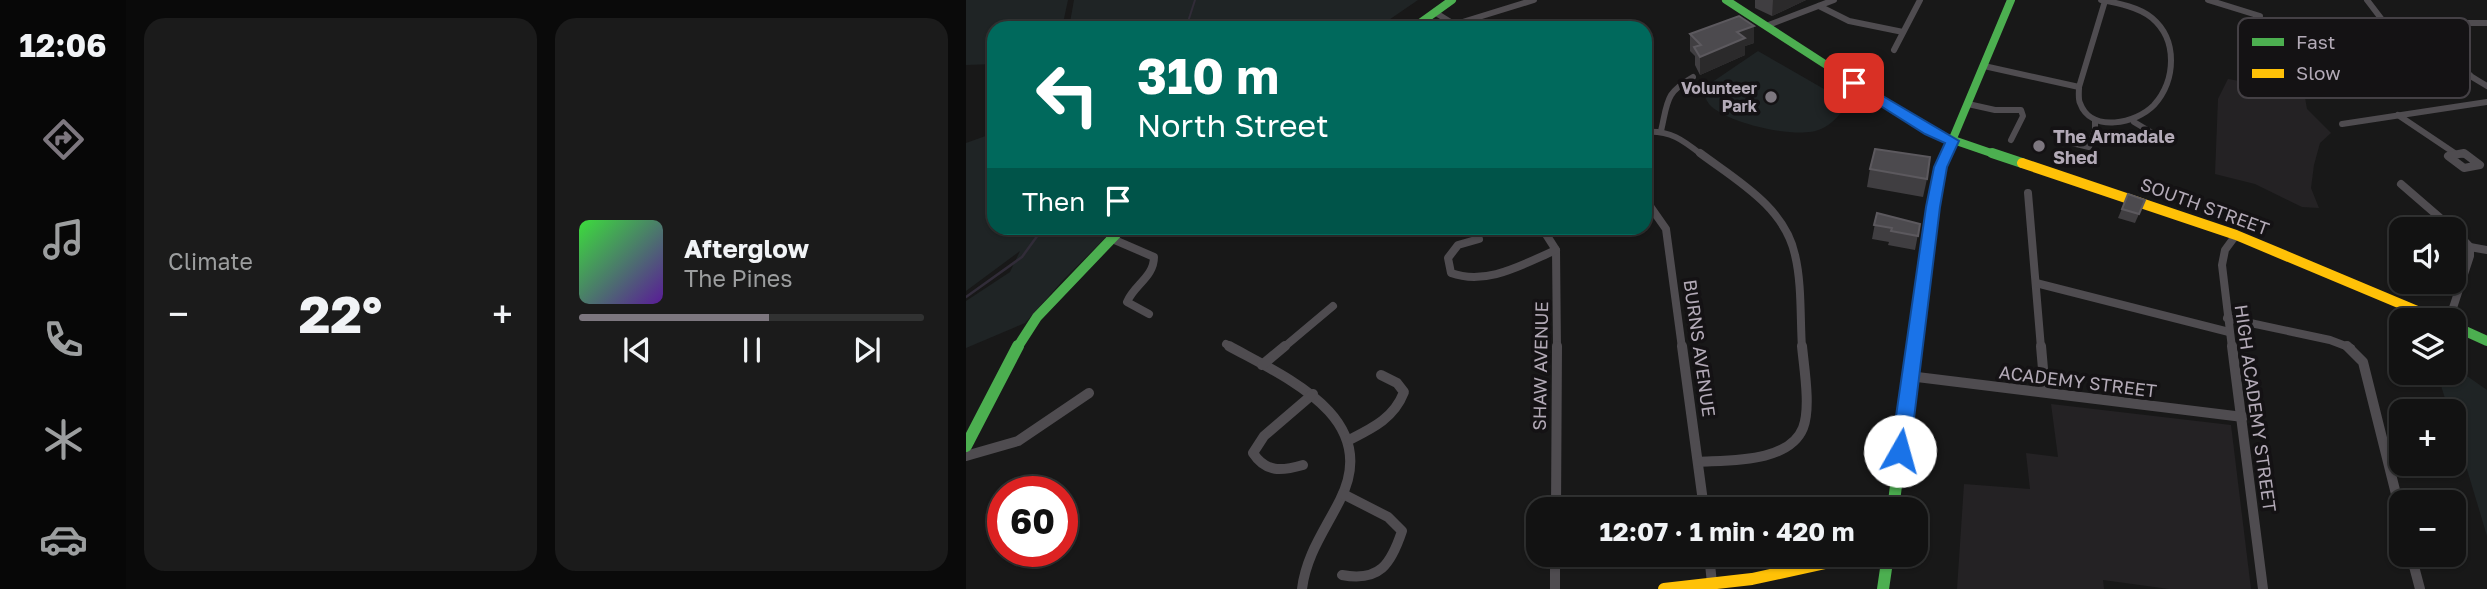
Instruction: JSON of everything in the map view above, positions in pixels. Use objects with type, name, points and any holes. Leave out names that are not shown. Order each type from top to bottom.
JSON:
[{"type":"main road","points":[[1424,21],[1452,0]]},
{"type":"main road","name":"SOUTH STREET","points":[[1726,0],[1930,131],[1952,141],[2082,181],[2236,235],[2410,308]]},
{"type":"main road","points":[[1895,497],[1909,376],[1941,167],[2011,0]]},
{"type":"main road","points":[[966,446],[1007,363],[1037,317],[1114,235]]},
{"type":"main road","points":[[2466,331],[2487,341]]},
{"type":"main road","points":[[1664,589],[1712,583],[1752,584],[1816,567]]},
{"type":"main road","points":[[1883,589],[1886,567]]},
{"type":"street","points":[[1472,21],[1534,0]]},
{"type":"street","points":[[1766,26],[1834,0]]},
{"type":"street","points":[[1894,50],[1920,0]]},
{"type":"street","points":[[2103,0],[2150,16],[2160,26],[2172,51],[2171,68],[2160,99],[2149,112],[2134,122],[2095,120],[2080,104],[2079,86],[2103,0]]},
{"type":"street","points":[[2208,0],[2260,16]]},
{"type":"street","points":[[2240,6],[2244,0]]},
{"type":"street","points":[[2367,0],[2381,18]]},
{"type":"street","points":[[1819,6],[1849,21],[1903,32]]},
{"type":"street","points":[[1436,13],[1449,21]]},
{"type":"street","points":[[1984,66],[2079,86]]},
{"type":"street","points":[[2470,75],[2487,86]]},
{"type":"street","points":[[1661,131],[1669,97],[1674,88],[1693,77]]},
{"type":"street","points":[[2342,124],[2487,102]]},
{"type":"street","points":[[1968,104],[2001,111],[2021,110],[2023,116],[2011,140]]},
{"type":"street","points":[[2398,115],[2456,154]]},
{"type":"street","points":[[2059,140],[2089,147],[2095,130],[2095,120]]},
{"type":"street","points":[[2134,122],[2164,140]]},
{"type":"street","points":[[1652,132],[1661,131],[1677,136],[1759,197],[1783,225],[1795,254],[1806,397],[1803,429],[1786,448],[1764,457],[1698,462]]},
{"type":"street","points":[[2401,184],[2438,217]]},
{"type":"street","points":[[2028,193],[2045,392]]},
{"type":"street","name":"BURNS AVENUE","points":[[1652,209],[1666,229],[1702,497]]},
{"type":"street","name":"SHAW AVENUE","points":[[1546,235],[1556,250],[1558,274],[1556,497]]},
{"type":"street","name":"HIGH ACADEMY STREET","points":[[2236,235],[2225,250],[2222,264],[2263,589]]},
{"type":"street","points":[[1110,238],[1154,257],[1155,265],[1149,277],[1129,292],[1127,302],[1149,314]]},
{"type":"street","points":[[1479,239],[1458,245],[1448,258],[1451,273],[1468,279],[1498,274],[1556,250]]},
{"type":"street","points":[[2466,243],[2470,247],[2487,250]]},
{"type":"street","points":[[2453,308],[2470,256],[2470,247]]},
{"type":"street","points":[[2036,283],[2229,332]]},
{"type":"street","points":[[1262,365],[1333,306]]},
{"type":"street","points":[[2227,318],[2350,346],[2364,362],[2395,490]]},
{"type":"street","points":[[1226,344],[1313,394],[1334,413],[1349,440],[1352,463],[1343,494],[1319,535],[1303,574],[1302,589]]},
{"type":"street","points":[[1349,440],[1382,424],[1400,406],[1404,392],[1397,383],[1381,375]]},
{"type":"street","name":"ACADEMY STREET","points":[[1909,376],[2243,417]]},
{"type":"street","points":[[966,456],[997,451],[1021,441],[1089,393]]},
{"type":"street","points":[[1303,465],[1285,471],[1271,470],[1258,463],[1253,453],[1264,436],[1313,394]]},
{"type":"street","points":[[1342,575],[1362,580],[1381,572],[1396,552],[1402,531],[1388,517],[1343,494]]},
{"type":"street","points":[[1555,567],[1555,589]]},
{"type":"street","points":[[1710,567],[1712,583]]},
{"type":"street","points":[[2414,567],[2420,589]]},
{"type":"shaded area","points":[[966,0],[1068,0],[1064,21],[987,21],[987,64],[966,65]]},
{"type":"shaded area","points":[[1074,0],[1418,0],[1387,21],[1070,21]]},
{"type":"shaded area","name":"Volunteer Park","points":[[1758,51],[1850,104],[1829,125],[1810,132],[1762,128],[1717,111],[1709,104],[1702,89]]},
{"type":"shaded area","points":[[2228,79],[2238,81],[2238,98],[2305,98],[2307,109],[2331,133],[2320,143],[2314,165],[2311,188],[2319,208],[2302,207],[2255,184],[2215,174],[2218,99]]},
{"type":"shaded area","points":[[987,136],[987,235],[1108,235],[1025,323],[966,348],[966,301],[1010,272],[1020,251],[966,291],[966,143]]},
{"type":"shaded area","points":[[2466,375],[2487,390],[2487,536],[2466,466],[2466,399],[2445,399],[2441,385],[2466,385]]},
{"type":"shaded area","points":[[2051,404],[2231,425],[2251,589],[2169,589],[2103,580],[2104,589],[1957,589],[1964,484],[2030,489],[2026,453],[2058,457]]},
{"type":"building","points":[[1739,16],[1754,26],[1737,32],[1745,38],[1700,57],[1694,47],[1701,45],[1690,34]]},
{"type":"building","points":[[1875,149],[1930,157],[1927,179],[1870,169]]},
{"type":"building","points":[[2128,194],[2145,200],[2139,214],[2122,209]]},
{"type":"building","points":[[1877,213],[1920,224],[1918,236],[1874,225]]},
{"type":"waterway","points":[[1188,21],[1195,0]]},
{"type":"waterway","points":[[966,297],[1022,257],[1038,235]]},
{"type":"traffic: fast","points":[[1423,21],[1452,0]]},
{"type":"traffic: fast","points":[[1726,0],[1930,132],[2022,163]]},
{"type":"traffic: fast","points":[[1895,497],[1922,286],[1941,167],[2011,0]]},
{"type":"traffic: fast","points":[[966,446],[1007,363],[1037,317],[1115,235]]},
{"type":"traffic: fast","points":[[2466,331],[2487,341]]},
{"type":"traffic: fast","points":[[1883,589],[1886,567]]},
{"type":"traffic: slow","points":[[2022,163],[2236,235],[2410,308]]},
{"type":"traffic: slow","points":[[1664,589],[1752,579],[1807,567]]},
{"type":"place","name":"Volunteer Park","points":[[1771,97]]},
{"type":"place","name":"The Armadale Shed","points":[[2039,146]]},
{"type":"route","points":[[1854,83],[1930,131],[1952,141],[1941,167],[1933,207],[1900,451]]}]
